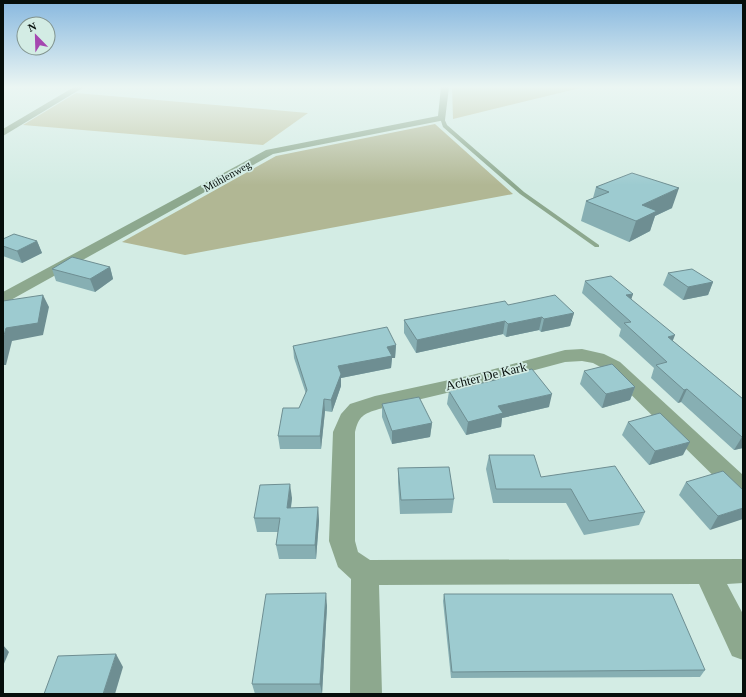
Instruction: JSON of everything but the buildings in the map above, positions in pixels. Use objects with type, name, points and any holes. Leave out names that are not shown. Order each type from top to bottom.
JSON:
[{"type":"street","points":[[3,134],[27,120]]},
{"type":"street","name":"Mühlenweg","points":[[3,298],[270,152],[434,120]]},
{"type":"street","name":"Achter De Kark","points":[[365,573],[347,560],[342,541],[344,432],[348,418],[358,409],[375,403],[472,381],[565,356],[582,355],[598,358],[614,366],[743,490]]},
{"type":"street","points":[[366,694],[365,573],[743,571]]},
{"type":"street","points":[[707,572],[743,645]]},
{"type":"lane","points":[[443,120],[445,126],[522,192],[597,246]]},
{"type":"green space","points":[[32,120],[299,120],[263,145],[23,125]]},
{"type":"green space","points":[[435,124],[513,194],[185,255],[122,242],[276,156]]}]
